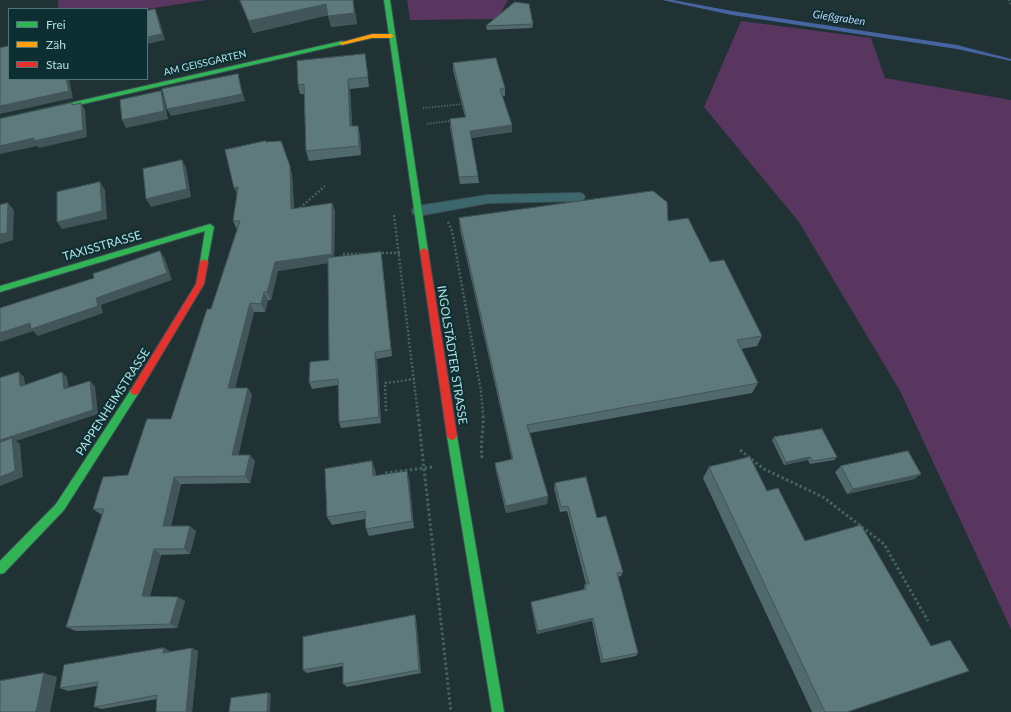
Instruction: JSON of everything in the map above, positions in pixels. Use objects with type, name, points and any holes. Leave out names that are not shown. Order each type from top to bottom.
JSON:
[{"type":"street","name":"INGOLSTÄDTER STRASSE","points":[[387,0],[423,252],[456,464],[498,712]]},
{"type":"street","name":"AM GEISSGARTEN","points":[[0,121],[372,36],[391,36]]},
{"type":"street","name":"TAXISSTRASSE","points":[[0,289],[210,227]]},
{"type":"street","name":"PAPPENHEIMSTRASSE","points":[[0,569],[60,507],[158,356],[200,284],[210,227]]},
{"type":"lane","points":[[418,211],[488,199],[579,197]]},
{"type":"path","points":[[1009,0],[1011,6]]},
{"type":"path","points":[[422,101],[424,116]]},
{"type":"path","points":[[402,110],[466,104]]},
{"type":"path","points":[[426,124],[427,131]]},
{"type":"path","points":[[300,208],[325,186]]},
{"type":"path","points":[[439,207],[445,214],[452,231],[481,391],[484,429],[481,449],[484,465]]},
{"type":"path","points":[[394,209],[451,712]]},
{"type":"path","points":[[343,254],[423,252]]},
{"type":"path","points":[[386,411],[385,383],[443,375]]},
{"type":"path","points":[[740,450],[764,469],[823,497],[884,544],[928,621]]},
{"type":"path","points":[[385,473],[456,464]]},
{"type":"shaded area","points":[[58,0],[206,0],[148,9],[58,8]]},
{"type":"shaded area","points":[[407,0],[508,0],[497,19],[410,20]]},
{"type":"shaded area","points":[[741,21],[871,38],[885,78],[1011,100],[1011,629],[900,391],[799,222],[704,107]]},
{"type":"building","points":[[240,0],[353,0],[354,13],[328,16],[326,4],[249,21]]},
{"type":"building","points":[[515,2],[529,4],[533,24],[486,26]]},
{"type":"building","points":[[155,9],[162,34],[148,37],[148,11]]},
{"type":"building","points":[[8,46],[8,80],[66,80],[69,91],[0,106],[0,48]]},
{"type":"building","points":[[365,54],[368,77],[348,79],[350,126],[358,126],[359,146],[306,151],[304,84],[298,85],[297,61]]},
{"type":"building","points":[[496,58],[505,88],[500,89],[512,125],[470,131],[478,176],[459,177],[450,119],[466,117],[453,63]]},
{"type":"building","points":[[238,74],[242,94],[167,109],[162,89]]},
{"type":"building","points":[[161,91],[164,111],[122,120],[120,100]]},
{"type":"building","points":[[72,103],[72,105],[81,103],[83,130],[34,141],[34,138],[0,146],[0,119]]},
{"type":"building","points":[[265,141],[281,141],[290,166],[291,209],[332,203],[332,254],[275,262],[267,292],[264,292],[261,304],[250,303],[228,388],[248,388],[232,455],[250,455],[245,476],[174,477],[163,526],[190,526],[184,549],[154,549],[142,596],[178,597],[170,624],[66,627],[104,509],[93,509],[103,477],[128,475],[147,419],[171,419],[207,309],[211,309],[240,221],[233,221],[238,187],[234,188],[225,150]]},
{"type":"building","points":[[182,160],[187,189],[146,199],[143,169]]},
{"type":"building","points":[[100,182],[102,211],[57,222],[57,192]]},
{"type":"building","points":[[653,191],[667,202],[668,221],[688,218],[710,262],[724,260],[762,336],[737,340],[758,383],[527,425],[548,496],[506,506],[495,463],[513,459],[459,218]]},
{"type":"building","points":[[8,203],[7,233],[0,234],[0,205]]},
{"type":"building","points":[[160,251],[167,273],[96,298],[98,306],[31,329],[30,323],[0,333],[0,308],[94,278],[93,274]]},
{"type":"building","points":[[381,252],[391,350],[375,352],[379,417],[339,422],[338,379],[309,382],[310,362],[329,360],[328,258]]},
{"type":"building","points":[[19,372],[20,386],[62,372],[64,389],[90,381],[93,410],[0,440],[0,378]]},
{"type":"building","points":[[822,429],[837,457],[813,461],[810,457],[786,462],[774,437]]},
{"type":"building","points":[[12,438],[15,471],[0,477],[0,443]]},
{"type":"building","points":[[908,451],[921,474],[853,489],[841,466]]},
{"type":"building","points":[[750,457],[767,491],[778,488],[805,541],[861,525],[931,646],[950,640],[969,671],[847,712],[825,712],[709,467]]},
{"type":"building","points":[[372,461],[373,476],[407,471],[412,521],[366,529],[365,511],[327,517],[325,469]]},
{"type":"building","points":[[586,477],[597,518],[606,516],[623,572],[617,573],[638,653],[603,660],[593,618],[538,631],[531,602],[586,589],[585,584],[589,584],[568,506],[561,507],[555,483]]},
{"type":"building","points":[[415,615],[419,670],[343,684],[343,663],[303,670],[303,637]]},
{"type":"building","points":[[164,648],[163,653],[192,648],[186,712],[156,712],[157,695],[94,707],[98,682],[60,688],[64,665]]},
{"type":"building","points":[[44,673],[36,712],[0,712],[0,681]]},
{"type":"building","points":[[268,693],[267,712],[229,712],[231,698]]},
{"type":"waterway","name":"Gießgraben","points":[[665,0],[732,13],[957,47],[1009,60]]},
{"type":"traffic: fast","points":[[387,0],[424,251]]},
{"type":"traffic: fast","points":[[0,121],[342,43]]},
{"type":"traffic: fast","points":[[0,289],[210,227],[204,262]]},
{"type":"traffic: fast","points":[[0,569],[60,507],[135,391]]},
{"type":"traffic: fast","points":[[452,436],[498,712]]},
{"type":"traffic: slow","points":[[342,43],[372,36],[391,36]]},
{"type":"traffic: jam","points":[[424,251],[452,436]]},
{"type":"traffic: jam","points":[[135,391],[200,284],[204,262]]}]
